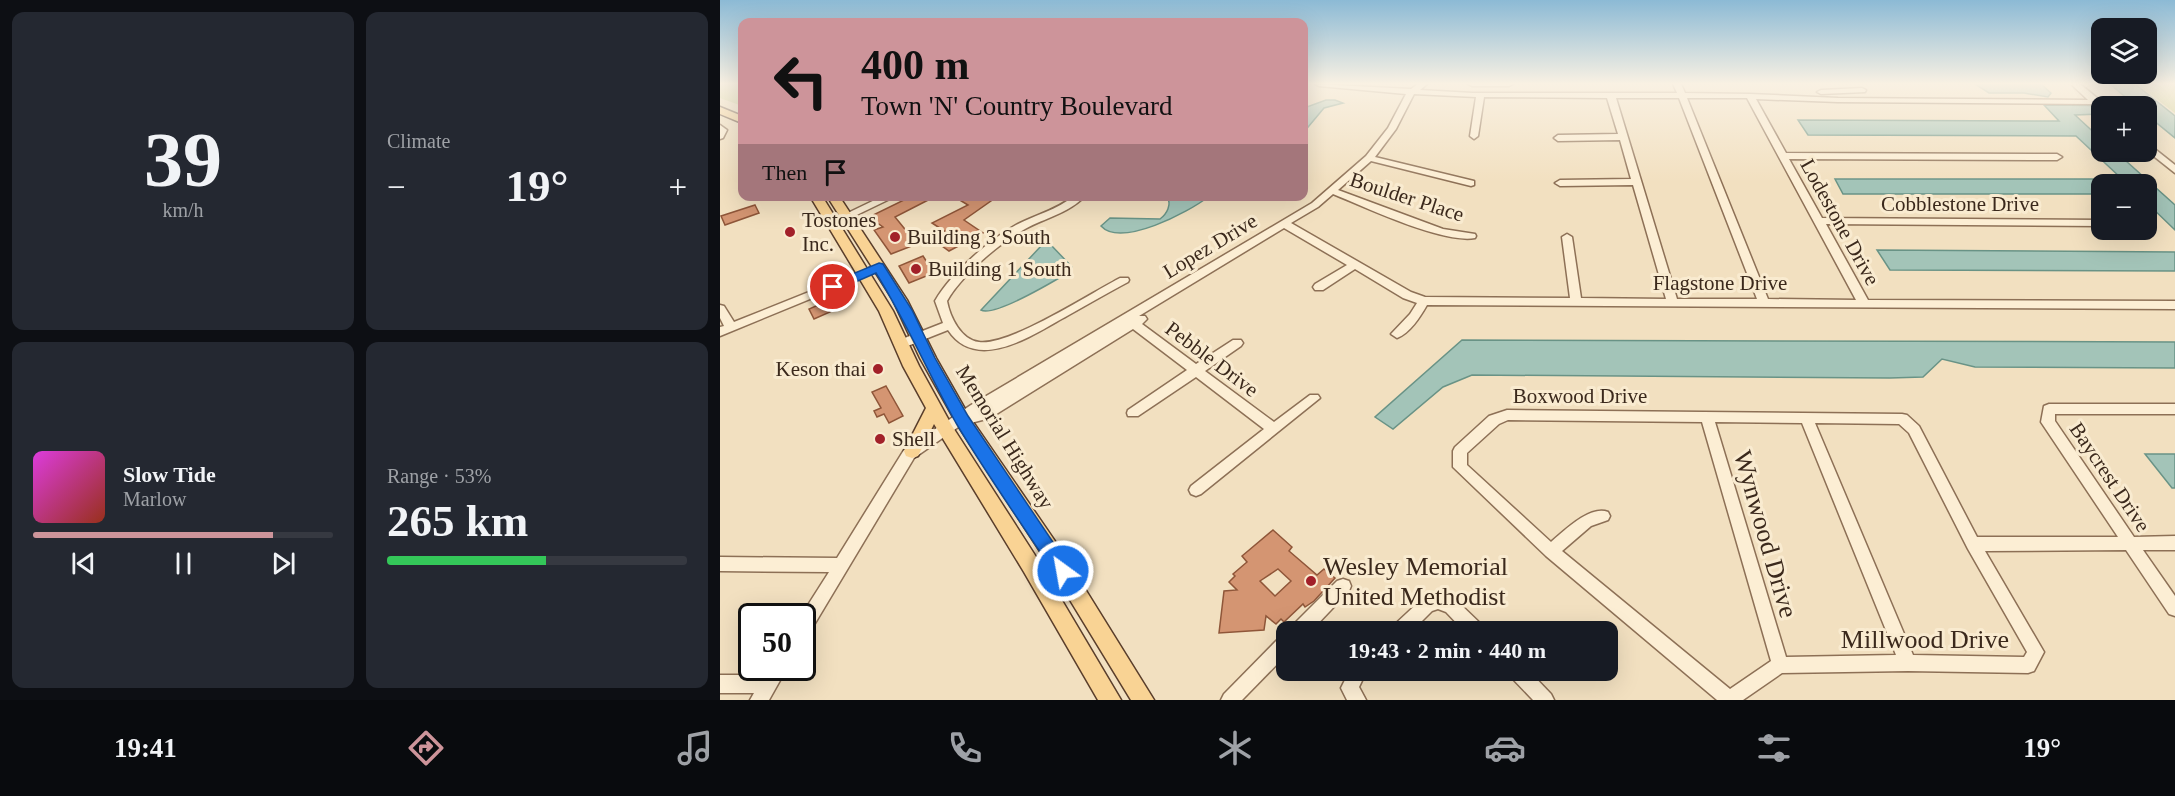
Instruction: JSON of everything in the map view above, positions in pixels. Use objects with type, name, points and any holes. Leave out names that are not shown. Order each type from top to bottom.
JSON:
[{"type":"main road","points":[[819,201],[886,311],[946,431],[1031,566],[1110,700]]},
{"type":"main road","name":"Memorial Highway","points":[[836,201],[900,300],[928,358],[963,420],[1052,553],[1143,700]]},
{"type":"main road","points":[[912,451],[934,408]]},
{"type":"street","name":"Lopez Drive","points":[[912,451],[963,420],[985,414],[1131,321],[1288,226],[1337,193],[1373,159],[1408,117]]},
{"type":"street","points":[[1474,136],[1477,117]]},
{"type":"street","points":[[1617,117],[1672,303]]},
{"type":"street","points":[[1688,117],[1764,302]]},
{"type":"street","name":"Lodestone Drive","points":[[1761,117],[1864,303]]},
{"type":"street","points":[[720,128],[723,132],[720,136]]},
{"type":"street","points":[[1558,138],[1623,137]]},
{"type":"street","points":[[2157,154],[2175,170]]},
{"type":"street","points":[[1783,156],[2057,157]]},
{"type":"street","points":[[1373,159],[1471,183]]},
{"type":"street","points":[[1560,183],[1637,182]]},
{"type":"street","name":"Boulder Place","points":[[1337,193],[1440,232],[1471,236]]},
{"type":"street","points":[[832,223],[881,201]]},
{"type":"street","points":[[1075,201],[1066,208],[1012,232],[949,288],[943,295],[941,304],[950,325],[958,337],[966,342],[993,346],[1008,342],[1124,280]]},
{"type":"street","name":"Cobblestone Drive","points":[[1819,221],[2091,223]]},
{"type":"street","name":"Flagstone Drive","points":[[1288,226],[1410,297],[1424,301],[2175,305]]},
{"type":"street","points":[[1567,237],[1576,302]]},
{"type":"street","points":[[1319,287],[1354,265]]},
{"type":"street","points":[[720,309],[725,330],[879,267]]},
{"type":"street","points":[[1397,334],[1414,317],[1424,301]]},
{"type":"street","name":"Pebble Drive","points":[[1131,321],[1195,372],[1273,429]]},
{"type":"street","points":[[902,344],[950,325]]},
{"type":"street","points":[[1133,413],[1237,343]]},
{"type":"street","points":[[1196,490],[1314,398]]},
{"type":"street","name":"Baycrest Drive","points":[[2175,409],[2049,409],[2048,422],[2175,609]]},
{"type":"street","name":"Boxwood Drive","points":[[1728,700],[1551,551],[1460,467],[1460,451],[1494,420],[1507,415],[1902,419],[1914,430],[1974,544]]},
{"type":"street","name":"Wynwood Drive","points":[[1707,418],[1780,665]]},
{"type":"street","points":[[1807,418],[1908,663]]},
{"type":"street","points":[[816,608],[912,451]]},
{"type":"street","points":[[1551,551],[1586,522],[1603,516]]},
{"type":"street","points":[[1974,544],[2175,543]]},
{"type":"street","name":"Millwood Drive","points":[[1780,665],[1908,663],[2028,665],[2036,652],[1974,544]]},
{"type":"street","points":[[720,564],[843,565]]},
{"type":"street","points":[[1309,621],[1343,586]]},
{"type":"street","points":[[1410,621],[1427,605],[1440,600],[1452,607],[1466,621]]},
{"type":"street","points":[[1230,700],[1276,653]]},
{"type":"street","points":[[1728,700],[1780,665]]},
{"type":"street","points":[[759,700],[771,681]]},
{"type":"street","points":[[1354,681],[1350,688],[1357,700]]},
{"type":"street","points":[[1527,681],[1545,700]]},
{"type":"street","points":[[720,684],[769,684]]},
{"type":"water","points":[[1308,117],[1317,117],[1308,127]]},
{"type":"water","points":[[2055,117],[2077,117],[2091,130],[2091,150],[2076,136],[1808,135],[1798,120],[2059,121]]},
{"type":"water","points":[[2157,117],[2175,117],[2175,138],[2157,123]]},
{"type":"water","points":[[2104,162],[2127,162],[2140,174],[2117,174]]},
{"type":"water","points":[[1835,179],[2091,179],[2091,194],[1843,194]]},
{"type":"water","points":[[2157,189],[2175,205],[2175,230],[2157,213]]},
{"type":"water","points":[[1168,201],[1202,201],[1171,219],[1139,230],[1123,233],[1111,232],[1101,226],[1110,218],[1160,219],[1168,209]]},
{"type":"water","points":[[1050,244],[1072,267],[1071,271],[1011,303],[988,311],[981,310],[1042,245]]},
{"type":"water","points":[[1877,250],[2175,252],[2175,271],[1890,270]]},
{"type":"water","points":[[1462,340],[2175,342],[2175,368],[1975,367],[1942,359],[1923,377],[1472,375],[1443,387],[1393,429],[1375,417]]},
{"type":"water","points":[[2145,454],[2175,454],[2175,488],[2172,488]]},
{"type":"building","points":[[902,201],[926,201],[895,217],[917,244],[891,254],[874,230],[883,227],[869,217]]},
{"type":"building","points":[[961,201],[991,201],[964,220],[983,233],[949,251],[938,243],[952,236],[932,223],[968,205]]},
{"type":"building","points":[[755,205],[759,213],[725,225],[721,216]]},
{"type":"building","name":"Building 1 South","points":[[923,256],[934,273],[909,283],[899,266]]},
{"type":"building","points":[[831,266],[837,276],[817,284],[812,274]]},
{"type":"building","points":[[825,302],[830,312],[814,319],[809,309]]},
{"type":"building","name":"Shell","points":[[886,386],[903,416],[889,423],[884,414],[877,417],[874,411],[881,408],[872,392]]},
{"type":"building","name":"Wesley Memorial United Methodist","points":[[1273,530],[1292,547],[1289,551],[1317,575],[1324,569],[1335,578],[1314,601],[1305,607],[1303,604],[1285,621],[1281,619],[1276,621],[1276,624],[1266,616],[1264,630],[1219,633],[1224,591],[1237,590],[1229,582],[1235,576],[1233,574],[1247,562],[1242,556]],"holes":[[[1278,569],[1291,581],[1275,596],[1260,581]]]},
{"type":"place","name":"Tostones Inc.","points":[[790,232]]},
{"type":"place","name":"Building 3 South","points":[[895,237]]},
{"type":"place","name":"Building 1 South","points":[[916,269]]},
{"type":"place","name":"Keson thai","points":[[878,369]]},
{"type":"place","name":"Shell","points":[[880,439]]},
{"type":"place","name":"Wesley Memorial United Methodist","points":[[1311,581]]},
{"type":"route","points":[[833,287],[879,267],[906,310],[928,358],[963,420],[1063,571]]}]
